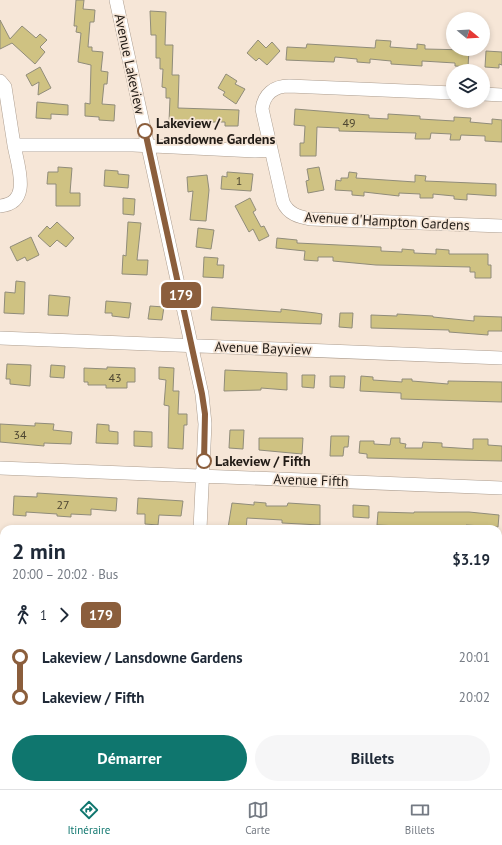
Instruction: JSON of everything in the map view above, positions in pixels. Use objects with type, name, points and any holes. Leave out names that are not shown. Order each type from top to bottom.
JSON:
[{"type":"street","name":"Avenue Lakeview","points":[[116,0],[192,345],[205,414],[204,476],[200,525]]},
{"type":"street","points":[[0,81],[6,87],[14,145],[22,187],[17,199],[10,205],[0,206]]},
{"type":"street","name":"Avenue d'Hampton Gardens","points":[[446,93],[289,86],[277,88],[268,94],[262,109],[283,202],[288,210],[297,216],[311,219],[502,226]]},
{"type":"street","points":[[490,94],[502,95]]},
{"type":"street","points":[[14,145],[148,146],[255,151],[271,150]]},
{"type":"street","name":"Avenue Bayview","points":[[0,338],[502,358]]},
{"type":"street","name":"Avenue Fifth","points":[[0,468],[502,488]]},
{"type":"building","points":[[76,0],[84,0],[83,9],[95,10],[94,22],[90,22],[88,47],[92,47],[92,51],[103,52],[101,71],[108,72],[107,84],[104,84],[102,104],[115,105],[114,121],[99,120],[99,117],[85,116],[85,103],[90,104],[91,65],[78,62],[81,33],[76,32],[77,26],[74,26]]},
{"type":"building","points":[[150,11],[166,12],[165,45],[173,45],[172,75],[179,75],[178,108],[239,110],[238,126],[225,126],[225,122],[169,122],[170,98],[166,98],[166,88],[162,87],[163,69],[160,69],[160,58],[156,58],[156,35],[151,35]]},
{"type":"building","points":[[0,20],[10,39],[22,26],[36,38],[40,34],[47,40],[40,47],[45,52],[35,64],[12,43],[0,49]]},
{"type":"building","points":[[258,40],[266,48],[272,42],[280,51],[267,65],[259,58],[256,61],[247,53]]},
{"type":"building","points":[[376,40],[391,41],[390,47],[417,49],[417,44],[425,45],[425,49],[446,49],[446,56],[469,56],[468,64],[422,61],[422,66],[391,64],[391,61],[370,59],[370,63],[357,62],[357,59],[335,57],[334,62],[286,60],[287,47],[306,48],[307,44],[375,48]]},
{"type":"building","points":[[490,51],[502,52],[502,65],[499,64],[499,68],[490,67],[490,64],[485,64],[486,56],[490,56]]},
{"type":"building","points":[[40,67],[51,88],[38,95],[39,82],[32,86],[26,75]]},
{"type":"building","points":[[226,74],[237,81],[235,84],[245,89],[236,104],[223,95],[225,92],[218,88]]},
{"type":"building","points":[[37,102],[68,105],[68,115],[51,114],[51,119],[36,118]]},
{"type":"building","points":[[295,109],[369,115],[369,118],[388,119],[388,114],[420,116],[420,119],[454,121],[454,117],[471,118],[470,122],[492,124],[492,119],[502,120],[502,142],[485,141],[485,136],[461,135],[460,140],[450,140],[451,134],[431,133],[430,139],[415,139],[416,133],[339,131],[339,128],[317,127],[316,156],[300,156],[300,143],[304,143],[305,126],[294,125]]},
{"type":"building","points":[[58,167],[72,168],[70,193],[80,193],[80,206],[56,206],[56,184],[47,184],[48,172],[58,172]]},
{"type":"building","points":[[319,167],[324,190],[308,193],[306,181],[309,180],[307,169]]},
{"type":"building","points":[[105,170],[118,171],[118,174],[129,175],[128,188],[104,186]]},
{"type":"building","points":[[227,172],[253,174],[251,191],[221,189],[222,176],[227,177]]},
{"type":"building","points":[[349,172],[357,173],[356,178],[415,182],[415,175],[426,176],[425,181],[496,184],[496,196],[467,194],[467,200],[454,199],[454,196],[433,194],[433,198],[420,198],[420,194],[399,193],[399,196],[364,192],[364,196],[352,195],[352,191],[335,190],[336,180],[341,181],[341,178],[348,178]]},
{"type":"building","points":[[207,175],[209,190],[206,221],[190,220],[193,191],[188,192],[187,177]]},
{"type":"building","points":[[123,198],[135,199],[134,215],[123,214]]},
{"type":"building","points":[[250,198],[256,210],[253,212],[261,227],[264,226],[269,236],[259,241],[253,229],[249,232],[235,206]]},
{"type":"building","points":[[57,222],[74,238],[66,247],[57,240],[50,247],[38,236],[47,226],[50,229]]},
{"type":"building","points":[[128,222],[141,223],[137,260],[148,260],[147,275],[122,274],[123,255],[126,256]]},
{"type":"building","points":[[198,228],[214,230],[211,249],[196,247]]},
{"type":"building","points":[[31,237],[39,255],[27,261],[25,257],[17,261],[10,247]]},
{"type":"building","points":[[277,238],[297,240],[297,243],[381,247],[381,251],[402,252],[402,249],[414,250],[414,253],[436,254],[436,249],[449,250],[449,254],[488,254],[488,265],[491,265],[491,278],[475,278],[475,272],[470,272],[470,267],[376,265],[333,261],[333,257],[318,257],[318,261],[304,260],[305,251],[276,248]]},
{"type":"building","points":[[204,257],[218,258],[217,265],[224,265],[223,278],[203,277]]},
{"type":"building","points":[[16,281],[25,282],[24,314],[4,313],[5,292],[15,293]]},
{"type":"building","points":[[49,295],[70,297],[68,316],[48,315]]},
{"type":"building","points":[[106,301],[131,303],[129,318],[112,316],[112,313],[105,313]]},
{"type":"building","points":[[150,306],[164,307],[162,320],[148,319]]},
{"type":"building","points":[[212,307],[281,312],[281,309],[316,313],[322,314],[321,324],[211,320]]},
{"type":"building","points":[[340,313],[353,313],[352,328],[339,327]]},
{"type":"building","points":[[397,314],[433,316],[474,321],[474,316],[502,317],[502,331],[488,331],[488,335],[449,332],[449,330],[371,328],[371,315],[397,316]]},
{"type":"building","points":[[7,364],[31,365],[30,386],[10,384],[10,379],[6,379]]},
{"type":"building","points":[[51,365],[65,366],[64,378],[50,377]]},
{"type":"building","points":[[107,367],[135,368],[135,382],[127,382],[127,388],[106,388],[106,385],[88,385],[88,382],[84,382],[84,368],[107,369]]},
{"type":"building","points":[[159,367],[174,368],[173,391],[179,391],[178,414],[187,414],[187,425],[184,425],[183,449],[168,448],[169,406],[164,405],[166,380],[159,379]]},
{"type":"building","points":[[225,370],[287,373],[287,390],[261,388],[261,390],[224,391]]},
{"type":"building","points":[[302,375],[315,375],[314,388],[302,387]]},
{"type":"building","points":[[330,376],[345,376],[344,388],[330,387]]},
{"type":"building","points":[[361,376],[373,377],[373,380],[402,382],[402,379],[412,379],[412,381],[448,384],[448,381],[502,382],[502,402],[401,399],[401,393],[360,391]]},
{"type":"building","points":[[35,423],[54,424],[53,430],[72,432],[71,444],[44,443],[44,446],[0,442],[0,424],[35,426]]},
{"type":"building","points":[[97,424],[109,425],[109,431],[118,432],[118,444],[96,443]]},
{"type":"building","points":[[230,430],[244,430],[243,449],[229,448]]},
{"type":"building","points":[[134,431],[152,432],[152,447],[134,446]]},
{"type":"building","points":[[331,436],[349,436],[348,447],[344,447],[343,456],[330,456]]},
{"type":"building","points":[[259,438],[303,438],[302,454],[259,450]]},
{"type":"building","points":[[391,438],[400,438],[400,443],[406,444],[405,448],[422,448],[423,442],[442,443],[442,447],[473,449],[473,439],[488,439],[488,445],[502,446],[502,461],[367,458],[367,454],[359,453],[360,441],[374,441],[374,444],[390,445]]},
{"type":"building","points":[[37,493],[117,498],[116,511],[91,509],[91,515],[71,514],[71,517],[57,516],[57,514],[26,512],[26,516],[13,515],[14,496],[37,497]]},
{"type":"building","points":[[138,498],[183,501],[181,516],[159,515],[158,525],[145,524],[145,514],[137,514]]},
{"type":"building","points":[[254,502],[266,503],[266,506],[287,506],[288,503],[320,505],[320,525],[282,523],[282,520],[247,518],[246,525],[228,525],[232,503],[254,505]]},
{"type":"building","points":[[353,505],[369,506],[369,518],[353,517]]},
{"type":"building","points":[[378,512],[469,512],[499,515],[498,525],[377,525]]},
{"type":"bus line","name":"179","points":[[145,131],[202,394],[205,414],[204,461]]},
{"type":"place","name":"Lakeview / Lansdowne Gardens","points":[[145,131]]},
{"type":"place","name":"Lakeview / Fifth","points":[[204,461]]}]
